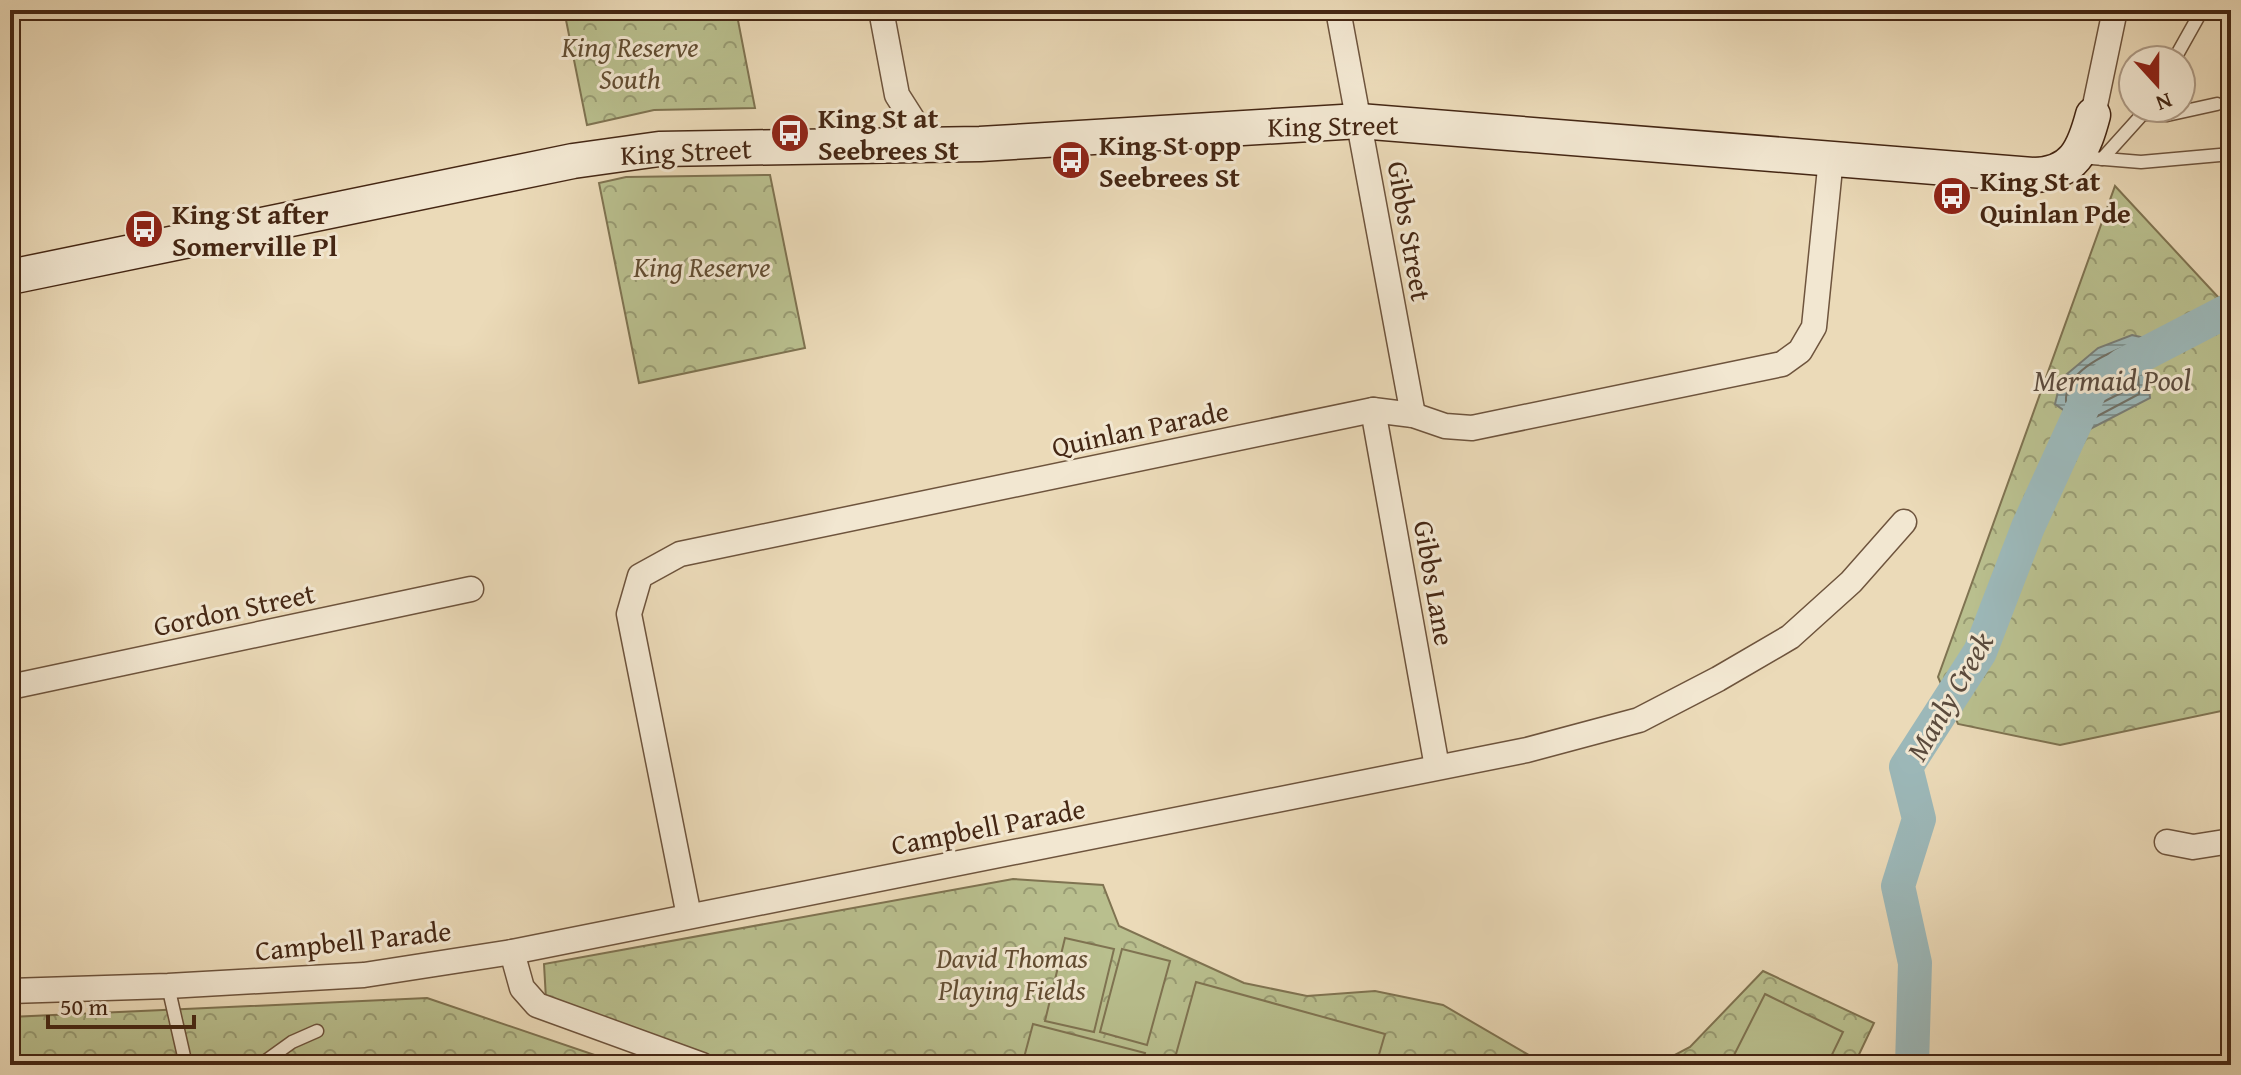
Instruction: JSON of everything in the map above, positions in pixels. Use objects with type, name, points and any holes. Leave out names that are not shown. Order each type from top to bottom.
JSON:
[{"type":"street","points":[[881,10],[897,95],[933,145]]},
{"type":"street","name":"Gibbs Street","points":[[1338,10],[1413,415]]},
{"type":"street","points":[[2089,158],[2093,115],[2115,10]]},
{"type":"street","points":[[875,146],[886,131],[897,95]]},
{"type":"street","name":"King Street","points":[[10,277],[615,153],[659,149],[1064,140],[1359,121],[2034,175],[2047,175],[2089,158]]},
{"type":"street","name":"Quinlan Parade","points":[[689,916],[629,614],[640,576],[680,554],[1373,410],[1413,415],[1445,426],[1472,428],[1766,367],[1791,359],[1808,341],[1814,327],[1831,158]]},
{"type":"street","name":"Gibbs Lane","points":[[1373,410],[1437,767]]},
{"type":"street","name":"Campbell Parade","points":[[10,991],[364,975],[512,952],[1527,750],[1639,720],[1790,637],[1851,582],[1904,522]]},
{"type":"street","name":"Gordon Street","points":[[10,687],[471,589]]},
{"type":"street","points":[[2167,842],[2193,847],[2231,841]]},
{"type":"street","points":[[512,952],[522,988],[537,1005],[702,1065]]},
{"type":"lane","points":[[2183,44],[2202,10]]},
{"type":"lane","points":[[2197,108],[2217,104]]},
{"type":"lane","points":[[2089,158],[2130,124]]},
{"type":"lane","points":[[2089,158],[2141,162],[2231,154]]},
{"type":"lane","points":[[168,986],[186,1065]]},
{"type":"lane","points":[[260,1065],[292,1042],[317,1031]]},
{"type":"green space","name":"King Reserve South","points":[[564,10],[736,10],[755,108],[654,110],[587,125]]},
{"type":"green space","name":"King Reserve","points":[[770,175],[805,348],[639,383],[599,183],[626,177]]},
{"type":"green space","points":[[2115,186],[2231,311],[2231,709],[2060,745],[1958,724],[1938,677]]},
{"type":"green space","name":"David Thomas Playing Fields","points":[[1013,879],[1103,885],[1119,926],[1244,983],[1307,996],[1375,991],[1443,1005],[1534,1058],[1574,1065],[732,1065],[546,999],[544,964]]},
{"type":"green space","points":[[1065,938],[1114,949],[1094,1032],[1045,1021]]},
{"type":"green space","points":[[1122,949],[1170,961],[1147,1045],[1100,1032]]},
{"type":"green space","points":[[1763,971],[1874,1023],[1854,1065],[1656,1065],[1690,1047]]},
{"type":"green space","points":[[1196,982],[1385,1034],[1376,1065],[1173,1065]]},
{"type":"green space","points":[[1765,994],[1843,1032],[1827,1065],[1729,1065]]},
{"type":"green space","points":[[427,998],[624,1065],[10,1065],[10,1017]]},
{"type":"green space","points":[[1033,1024],[1145,1053],[1142,1065],[1022,1065]]},
{"type":"water","name":"Mermaid Pool","points":[[2132,335],[2145,338],[2150,398],[2090,429],[2055,404],[2061,379],[2098,348]]},
{"type":"waterway","name":"Manly Creek","points":[[1912,1065],[1915,963],[1898,886],[1919,819],[1906,767],[1980,652],[2028,527],[2091,389],[2123,365],[2231,309]]},
{"type":"place","name":"King St at Seebrees St","points":[[790,133]]},
{"type":"place","name":"King St opp Seebrees St","points":[[1071,160]]},
{"type":"place","name":"King St at Quinlan Pde","points":[[1952,196]]},
{"type":"place","name":"King St after Somerville Pl","points":[[144,229]]}]
